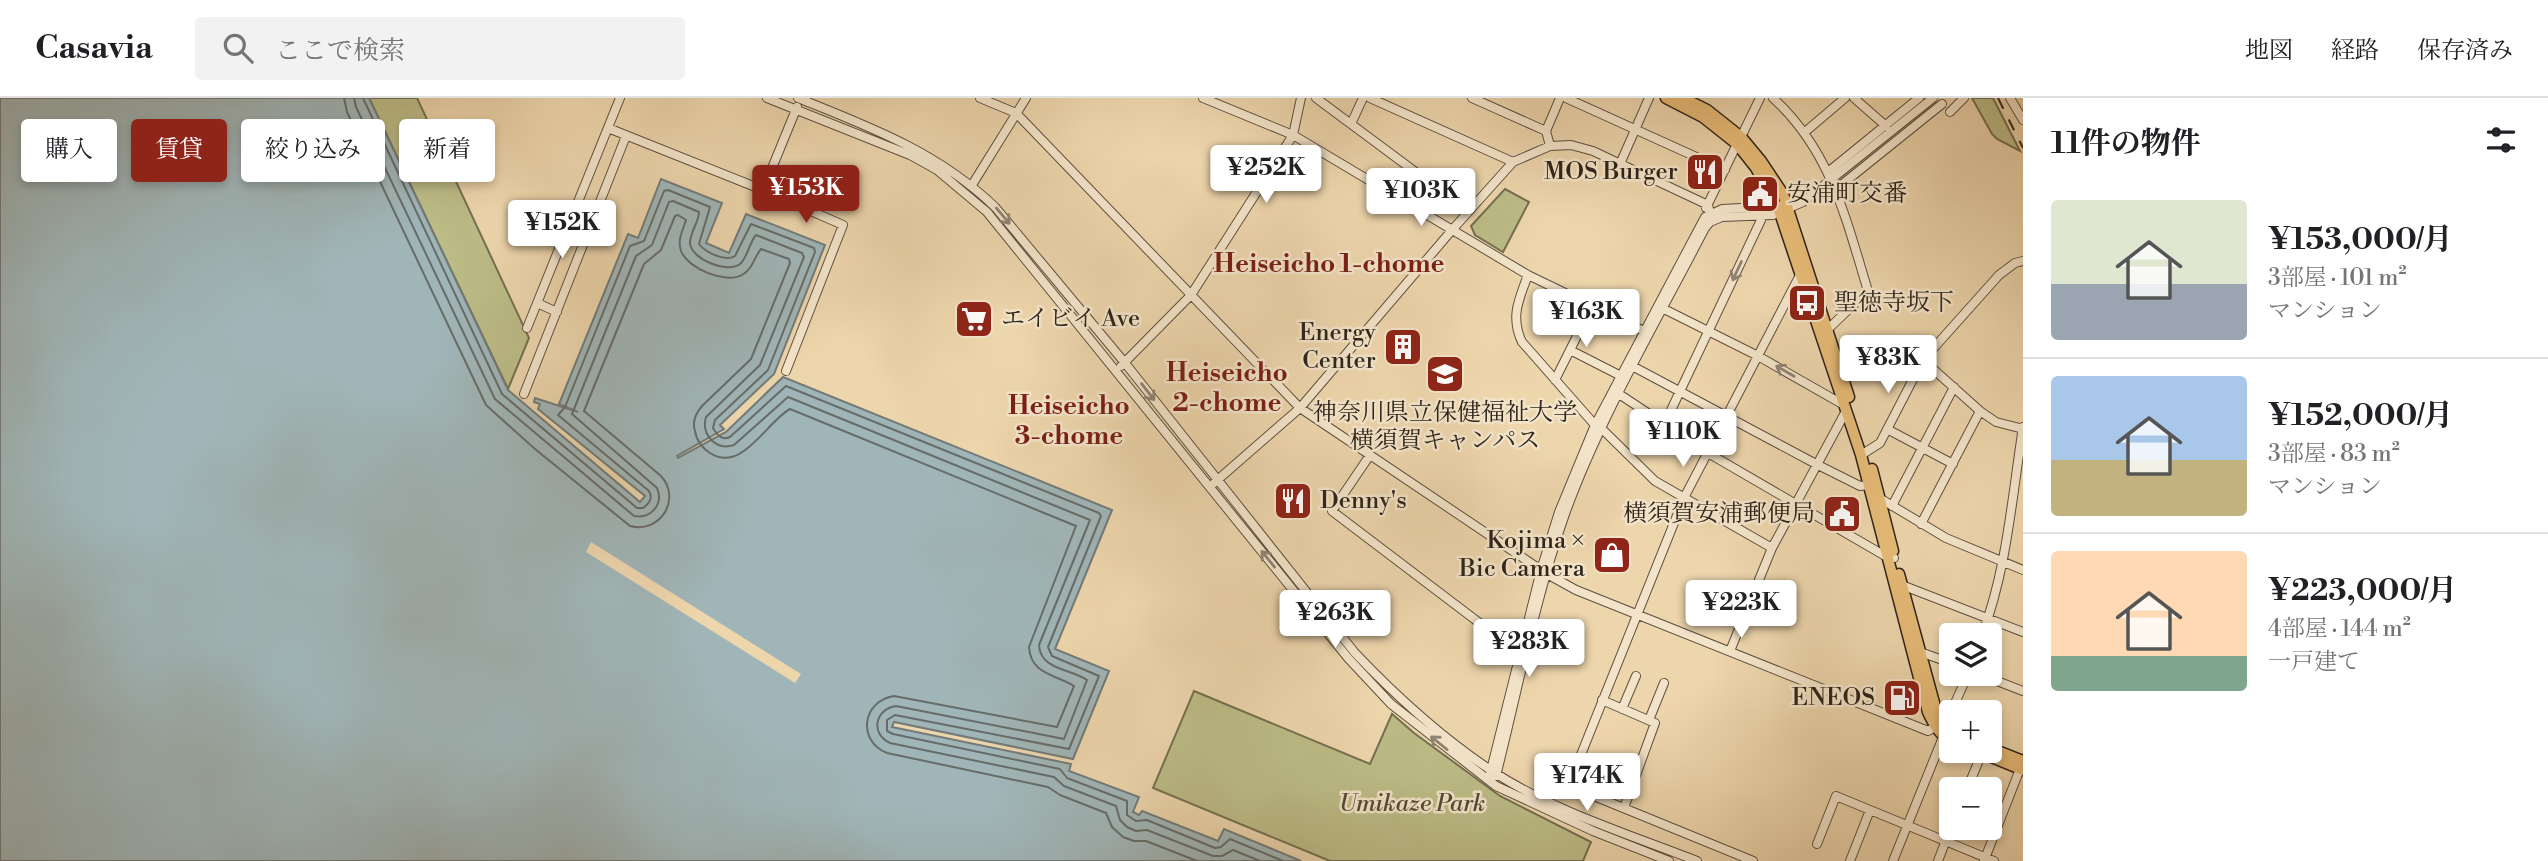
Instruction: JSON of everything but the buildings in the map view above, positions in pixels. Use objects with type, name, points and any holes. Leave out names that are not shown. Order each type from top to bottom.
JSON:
[{"type":"highway","points":[[1666,98],[1739,140]]},
{"type":"highway","points":[[1683,98],[1707,110],[1739,140],[1782,209],[1827,330],[1891,557]]},
{"type":"highway","points":[[1782,209],[1845,408],[1881,499],[1891,557],[1928,712],[1939,725]]},
{"type":"highway","points":[[1897,583],[1939,717]]},
{"type":"highway","points":[[2002,758],[2022,767]]},
{"type":"street","points":[[527,328],[620,98]]},
{"type":"street","points":[[767,98],[910,155],[937,170],[987,212],[1348,658],[1391,704],[1491,783],[1593,831],[1669,861]]},
{"type":"street","points":[[763,190],[800,98],[911,145],[943,164],[972,185],[995,207],[1125,363],[1356,653],[1395,695],[1493,772],[1551,802],[1697,861]]},
{"type":"street","points":[[980,98],[1016,113],[1300,408],[1544,572],[1576,590],[1928,731],[1939,732]]},
{"type":"street","points":[[972,185],[1026,98]]},
{"type":"street","points":[[1203,98],[1217,101],[1293,135],[1528,275],[1647,333]]},
{"type":"street","points":[[1116,371],[1191,295],[1293,135],[1301,98]]},
{"type":"street","points":[[1316,98],[1468,211]]},
{"type":"street","points":[[1351,124],[1363,98]]},
{"type":"street","points":[[1370,98],[1513,162]]},
{"type":"street","points":[[1472,98],[1546,131]]},
{"type":"street","points":[[1550,146],[1546,131],[1560,98]]},
{"type":"street","points":[[1566,98],[1725,170]]},
{"type":"street","points":[[1620,164],[1649,98]]},
{"type":"street","points":[[1491,783],[1544,572],[1598,427],[1616,392],[1634,367],[1647,333],[1760,98]]},
{"type":"street","points":[[1773,98],[1805,132],[1830,176],[1868,291],[1827,330]]},
{"type":"street","points":[[1805,132],[1844,98]]},
{"type":"street","points":[[1854,98],[1886,126]]},
{"type":"street","points":[[1710,222],[1722,217],[1782,209],[1803,202],[1919,98]]},
{"type":"street","points":[[1830,176],[1933,98]]},
{"type":"street","points":[[1950,112],[1964,98]]},
{"type":"street","points":[[2010,98],[2023,120]]},
{"type":"street","points":[[1835,190],[1942,104]]},
{"type":"street","points":[[608,128],[843,225],[786,372]]},
{"type":"street","points":[[524,394],[626,136]]},
{"type":"street","points":[[1210,488],[1300,408],[1513,162],[1550,146],[1571,145],[1593,151],[1709,208],[1736,217]]},
{"type":"street","points":[[1709,208],[1760,212]]},
{"type":"street","points":[[1616,392],[1621,376],[1664,309],[1710,222],[1709,208]]},
{"type":"street","points":[[1664,425],[1709,332],[1760,212]]},
{"type":"street","points":[[1864,454],[1880,443],[1923,360],[1999,275],[2015,263],[2023,261]]},
{"type":"street","points":[[1747,860],[1572,787],[1570,782],[1684,498],[1801,274]]},
{"type":"street","points":[[1528,275],[1515,311],[1517,333],[1521,342],[1598,427],[1649,476],[1772,548]]},
{"type":"street","points":[[537,303],[557,312]]},
{"type":"street","points":[[1555,380],[1592,306]]},
{"type":"street","points":[[1664,309],[1758,356],[1845,408],[1818,465],[1772,548],[1730,651]]},
{"type":"street","points":[[1570,350],[1621,376]]},
{"type":"street","points":[[1923,360],[1996,422],[2023,428],[2002,561],[1987,623]]},
{"type":"street","points":[[1634,367],[1818,465],[1860,486],[1869,485]]},
{"type":"street","points":[[1892,506],[1954,387]]},
{"type":"street","points":[[1616,392],[1708,453],[1891,557]]},
{"type":"street","points":[[1922,524],[1980,411]]},
{"type":"street","points":[[1887,429],[1953,464]]},
{"type":"street","points":[[1370,455],[1332,511],[1523,655]]},
{"type":"street","points":[[1881,499],[1947,538],[2023,570]]},
{"type":"street","points":[[2011,512],[2023,516]]},
{"type":"street","points":[[1897,583],[2023,632]]},
{"type":"street","points":[[1920,652],[1939,659]]},
{"type":"street","points":[[1622,709],[1636,676]]},
{"type":"street","points":[[1648,720],[1664,683]]},
{"type":"street","points":[[2002,683],[2023,691]]},
{"type":"street","points":[[1602,700],[1655,723],[1624,808]]},
{"type":"street","points":[[1893,861],[1939,746]]},
{"type":"street","points":[[1984,859],[2022,767]]},
{"type":"street","points":[[1816,844],[1836,796],[1994,861]]},
{"type":"street","points":[[1850,861],[1870,810]]},
{"type":"street","points":[[1938,861],[1946,841]]},
{"type":"green space","points":[[369,98],[417,98],[427,119],[399,119],[399,161],[385,131],[385,119],[379,119]]},
{"type":"green space","points":[[1972,98],[1993,98],[2020,151],[1992,134]]},
{"type":"green space","points":[[409,182],[456,182],[529,338],[508,389]]},
{"type":"green space","points":[[1505,189],[1529,202],[1503,252],[1475,235],[1471,226]]},
{"type":"green space","name":"Umikaze Park","points":[[1194,691],[1370,764],[1392,714],[1500,796],[1591,842],[1583,861],[1330,861],[1153,788]]},
{"type":"water","points":[[0,98],[369,98],[379,119],[241,119],[241,182],[385,182],[385,132],[399,161],[399,182],[409,182],[508,390],[640,502],[645,496],[538,409],[540,404],[534,402],[535,398],[578,412],[559,404],[628,234],[638,238],[661,179],[722,203],[706,243],[729,253],[746,214],[825,245],[774,374],[720,425],[724,429],[677,456],[678,458],[726,432],[783,377],[1112,510],[1055,649],[1109,671],[1073,759],[894,722],[892,727],[1071,764],[1069,771],[1139,797],[1133,812],[1139,815],[1142,811],[1218,841],[1224,829],[1301,861],[0,861]]},
{"type":"pier","points":[[591,542],[801,674],[795,683],[586,552]]},
{"type":"railway","points":[[1998,98],[2023,148]]},
{"type":"place","name":"MOS Burger","points":[[1705,172]]},
{"type":"place","name":"安浦町交番","points":[[1760,194]]},
{"type":"place","name":"聖徳寺坂下","points":[[1807,303]]},
{"type":"place","name":"エイビイ Ave","points":[[974,319]]},
{"type":"place","name":"Energy Center","points":[[1403,347]]},
{"type":"place","name":"神奈川県立保健福祉大学 横須賀キャンパス","points":[[1445,374]]},
{"type":"place","name":"Denny's","points":[[1293,501]]},
{"type":"place","name":"横須賀安浦郵便局","points":[[1842,514]]},
{"type":"place","name":"Kojima × Bic Camera","points":[[1612,555]]},
{"type":"place","name":"ENEOS","points":[[1902,698]]},
{"type":"district","name":"Heiseicho 1-chome","points":[[1329,264]]},
{"type":"district","name":"Heiseicho 2-chome","points":[[1227,388]]},
{"type":"district","name":"Heiseicho 3-chome","points":[[1069,421]]}]
